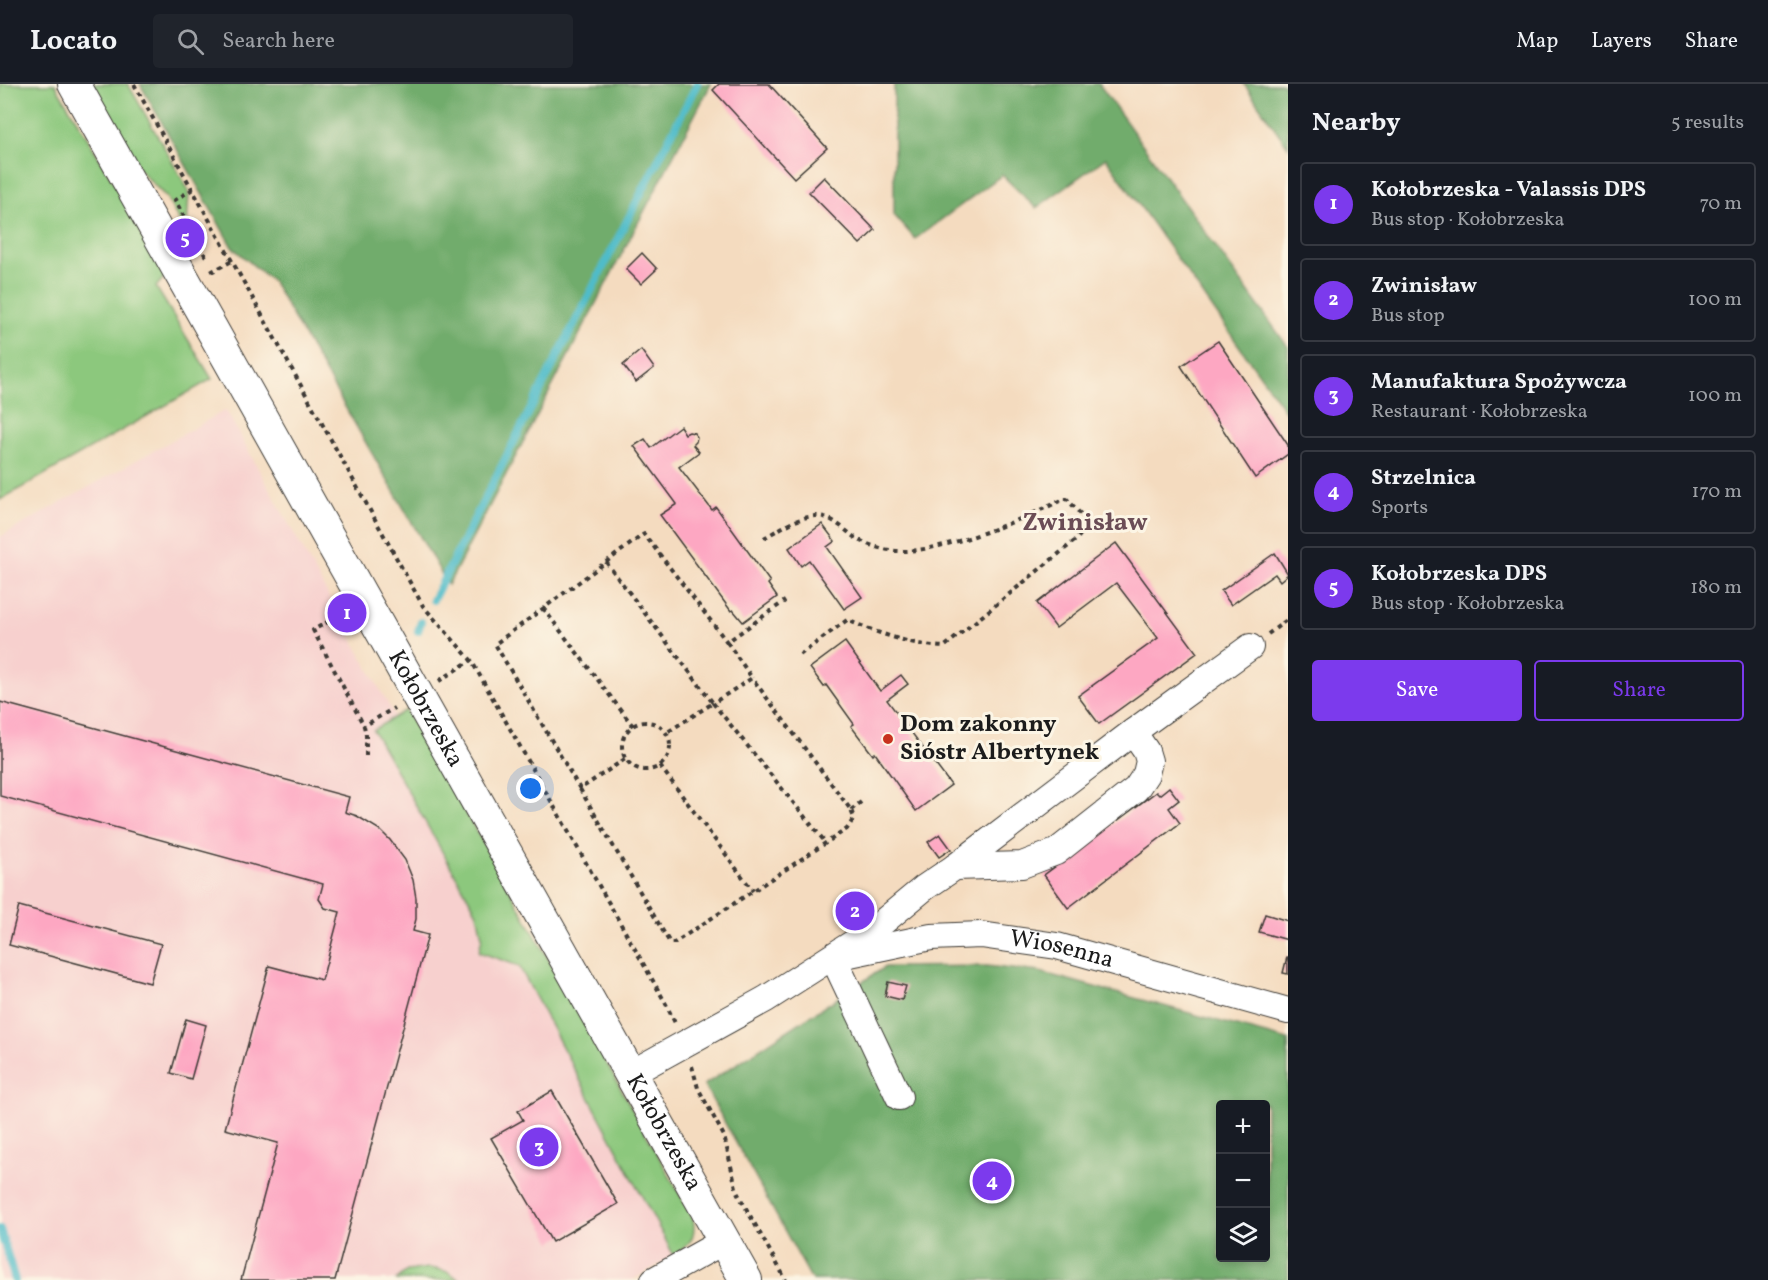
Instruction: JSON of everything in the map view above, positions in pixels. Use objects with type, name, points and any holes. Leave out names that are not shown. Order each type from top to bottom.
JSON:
[{"type":"main road","name":"Kołobrzeska","points":[[74,84],[746,1280]]},
{"type":"street","points":[[630,1074],[766,999],[872,931],[924,888],[1250,647]]},
{"type":"street","points":[[955,867],[1022,865],[1056,852],[1136,789],[1146,774],[1149,761],[1146,751],[1133,732]]},
{"type":"street","name":"Wiosenna","points":[[833,957],[931,937],[981,935],[1057,946],[1288,1011]]},
{"type":"street","points":[[833,957],[899,1097]]},
{"type":"street","points":[[654,1280],[724,1241]]},
{"type":"path","points":[[134,84],[423,606],[471,660],[665,1002],[684,1044],[698,1088],[724,1136],[737,1192],[786,1280]]},
{"type":"path","points":[[193,189],[175,200],[213,271],[232,261]]},
{"type":"path","points":[[764,538],[800,519],[824,517],[868,544],[880,548],[908,551],[926,549],[974,536],[1064,499],[1067,499],[1085,519],[1084,529],[1077,539],[944,647],[925,646],[903,640],[875,632],[847,620],[797,657]]},
{"type":"path","points":[[644,534],[728,642],[752,678],[851,810],[854,818],[852,824],[826,843],[674,943],[670,943],[495,644],[606,562],[644,534]]},
{"type":"path","points":[[606,562],[713,703],[826,843]]},
{"type":"path","points":[[728,642],[785,601]]},
{"type":"path","points":[[543,608],[633,726]]},
{"type":"path","points":[[335,610],[339,616],[313,630],[364,726],[366,756]]},
{"type":"path","points":[[364,726],[471,660]]},
{"type":"path","points":[[666,733],[752,678]]},
{"type":"path","points":[[647,722],[661,728],[666,733],[670,747],[665,761],[660,766],[645,771],[637,770],[625,759],[623,738],[633,726],[647,722]]},
{"type":"path","points":[[580,789],[625,759]]},
{"type":"path","points":[[660,766],[753,891]]},
{"type":"path","points":[[851,810],[861,802]]},
{"type":"shaded area","points":[[226,410],[684,1241],[674,1256],[632,1280],[0,1280],[0,537]]},
{"type":"green space","points":[[0,84],[55,84],[166,275],[156,287],[212,379],[0,500]]},
{"type":"green space","points":[[89,84],[128,84],[189,191],[187,228],[184,230],[166,197],[134,164]]},
{"type":"green space","points":[[140,84],[711,84],[448,585],[273,282],[232,247]]},
{"type":"green space","points":[[894,84],[1099,84],[1288,347],[1288,415],[1106,158],[1036,208],[1002,175],[915,239],[894,215]]},
{"type":"green space","points":[[1244,84],[1283,84],[1288,92],[1288,147]]},
{"type":"green space","points":[[406,710],[489,853],[693,1218],[694,1231],[691,1240],[674,1256],[519,966],[479,952],[482,937],[477,913],[373,730]]},
{"type":"green space","points":[[987,966],[1040,972],[1288,1040],[1288,1280],[812,1280],[704,1085],[885,967]]},
{"type":"green space","points":[[428,1268],[445,1271],[459,1280],[396,1280],[407,1271]]},
{"type":"building","points":[[719,84],[769,84],[827,148],[794,178],[713,90]]},
{"type":"building","points":[[824,177],[875,230],[860,244],[809,192]]},
{"type":"building","points":[[197,227],[201,235],[197,238],[192,229]]},
{"type":"building","points":[[642,253],[657,269],[641,284],[626,269]]},
{"type":"building","points":[[1218,341],[1288,445],[1288,454],[1255,478],[1181,366]]},
{"type":"building","points":[[641,350],[654,368],[636,382],[623,365]]},
{"type":"building","points":[[680,426],[685,434],[694,433],[697,437],[693,445],[699,452],[679,467],[712,510],[716,507],[770,582],[768,584],[777,597],[743,622],[733,610],[731,611],[660,515],[677,504],[634,446],[645,439],[651,448]]},
{"type":"building","points":[[822,524],[835,541],[827,547],[862,597],[844,609],[809,560],[801,566],[789,548]]},
{"type":"building","points":[[1116,543],[1197,653],[1099,724],[1078,696],[1158,638],[1116,583],[1056,628],[1037,603]]},
{"type":"building","points":[[1275,553],[1288,574],[1280,581],[1275,574],[1231,605],[1221,591]]},
{"type":"building","name":"Dom zakonny Sióstr Albertynek","points":[[845,642],[880,691],[901,675],[908,684],[887,700],[951,785],[916,811],[875,753],[873,755],[851,726],[854,724],[826,685],[824,687],[810,668]]},
{"type":"building","points":[[0,702],[349,797],[345,812],[357,816],[380,830],[405,860],[413,880],[416,898],[416,919],[413,931],[428,935],[335,1280],[241,1280],[278,1143],[225,1129],[269,966],[322,980],[340,912],[325,908],[319,899],[323,884],[0,796]]},
{"type":"building","points":[[1169,787],[1179,800],[1169,808],[1180,823],[1068,908],[1044,875],[1156,792],[1159,795]]},
{"type":"building","points":[[940,834],[951,849],[939,857],[928,842]]},
{"type":"building","points":[[19,906],[161,944],[150,983],[9,945]]},
{"type":"building","points":[[1265,914],[1288,921],[1288,940],[1259,932]]},
{"type":"building","points":[[1288,957],[1288,974],[1283,973]]},
{"type":"building","points":[[888,982],[906,986],[902,1000],[885,996]]},
{"type":"building","points":[[186,1019],[206,1025],[191,1079],[171,1073]]},
{"type":"building","points":[[552,1091],[618,1204],[552,1242],[491,1138],[523,1120],[518,1111]]},
{"type":"waterway","points":[[433,600],[697,84]]},
{"type":"waterway","points":[[418,631],[421,622]]},
{"type":"waterway","points":[[0,1229],[15,1280]]},
{"type":"place","name":"Kołobrzeska DPS","points":[[185,238]]},
{"type":"place","name":"Kołobrzeska - Valassis DPS","points":[[347,613]]},
{"type":"place","name":"Dom zakonny Sióstr Albertynek","points":[[888,739]]},
{"type":"place","name":"Zwinisław","points":[[855,911]]},
{"type":"place","name":"Manufaktura Spożywcza","points":[[539,1147]]},
{"type":"place","name":"Strzelnica","points":[[992,1181]]},
{"type":"district","name":"Zwinisław","points":[[1085,523]]}]
